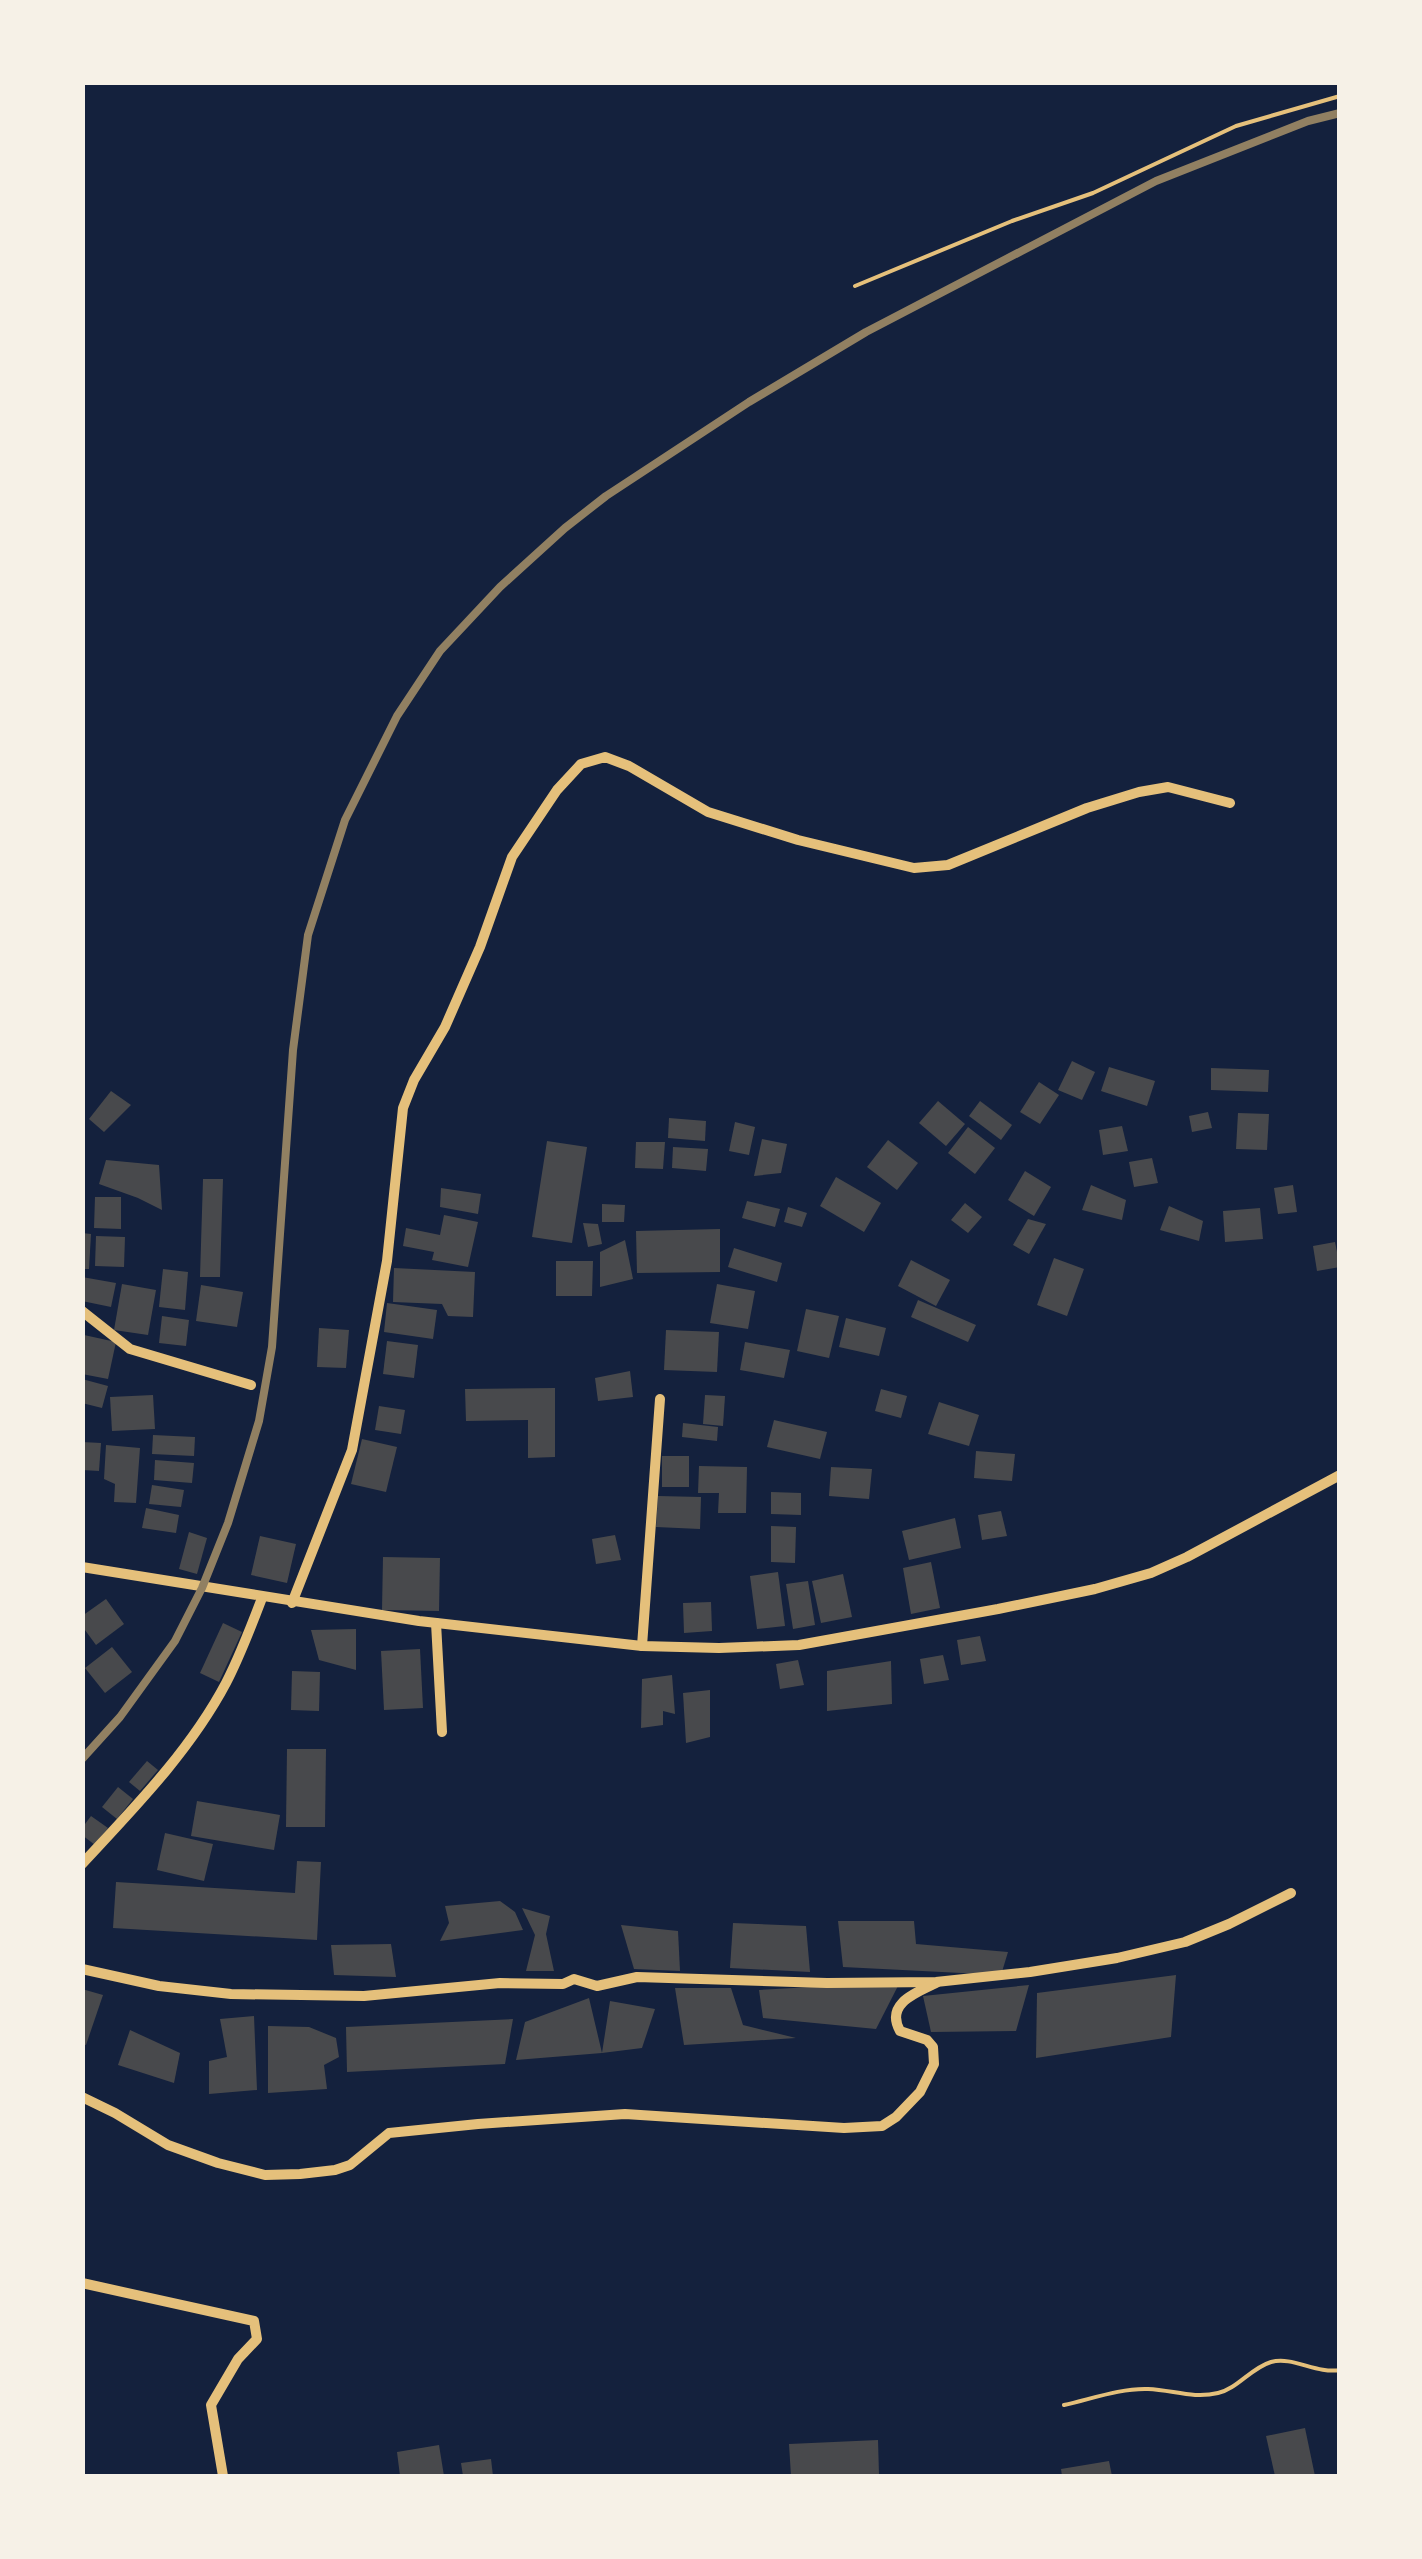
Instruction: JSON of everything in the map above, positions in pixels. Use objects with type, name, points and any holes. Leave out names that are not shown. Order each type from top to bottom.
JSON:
[{"type":"street","points":[[292,1602],[352,1450],[387,1261],[403,1108],[480,947],[512,857],[556,790],[580,764],[605,756],[708,812],[798,840],[914,868],[948,864],[1138,792],[1168,787],[1230,803]]},
{"type":"street","points":[[82,1311],[130,1348],[251,1385]]},
{"type":"street","points":[[642,1646],[660,1399]]},
{"type":"street","points":[[82,1567],[436,1624],[642,1646],[800,1645],[1095,1589],[1152,1572],[1340,1475]]},
{"type":"street","points":[[82,1864],[169,1768],[202,1722],[225,1685],[262,1598]]},
{"type":"street","points":[[436,1624],[442,1732]]},
{"type":"street","points":[[82,1970],[159,1986],[231,1994],[364,1996],[500,1983],[562,1984],[574,1979],[597,1986],[637,1978],[936,1982],[1100,1961],[1185,1942],[1291,1893]]},
{"type":"street","points":[[82,2097],[168,2146],[265,2174],[300,2174],[350,2165],[388,2133],[478,2124],[625,2114],[844,2128],[882,2126],[920,2092],[934,2064],[934,2046],[896,2026],[897,2007],[936,1982]]},
{"type":"street","points":[[82,2283],[254,2321],[258,2340],[238,2359],[211,2405],[223,2476]]},
{"type":"path","points":[[855,286],[1012,221],[1093,193],[1236,126],[1340,96]]},
{"type":"path","points":[[1064,2405],[1135,2390],[1200,2396],[1223,2392],[1272,2361],[1316,2370],[1340,2370]]},
{"type":"building","points":[[1072,1061],[1095,1072],[1082,1100],[1058,1090]]},
{"type":"building","points":[[1109,1067],[1155,1081],[1147,1106],[1101,1091]]},
{"type":"building","points":[[1211,1068],[1269,1070],[1268,1092],[1211,1090]]},
{"type":"building","points":[[1039,1082],[1059,1095],[1040,1124],[1020,1112]]},
{"type":"building","points":[[111,1091],[131,1105],[104,1132],[89,1119]]},
{"type":"building","points":[[938,1101],[965,1124],[946,1146],[919,1123]]},
{"type":"building","points":[[980,1101],[1012,1125],[1001,1140],[969,1116]]},
{"type":"building","points":[[1208,1112],[1212,1128],[1192,1132],[1189,1116]]},
{"type":"building","points":[[1238,1113],[1269,1114],[1267,1150],[1236,1149]]},
{"type":"building","points":[[669,1118],[706,1121],[705,1141],[668,1138]]},
{"type":"building","points":[[735,1122],[755,1127],[749,1155],[729,1151]]},
{"type":"building","points":[[1122,1126],[1128,1151],[1103,1155],[1099,1130]]},
{"type":"building","points":[[968,1127],[995,1148],[975,1174],[948,1153]]},
{"type":"building","points":[[762,1139],[787,1144],[781,1173],[754,1176]]},
{"type":"building","points":[[888,1140],[918,1163],[897,1190],[867,1167]]},
{"type":"building","points":[[547,1141],[587,1147],[572,1243],[532,1237]]},
{"type":"building","points":[[636,1142],[665,1142],[663,1169],[635,1168]]},
{"type":"building","points":[[673,1147],[708,1149],[706,1171],[672,1168]]},
{"type":"building","points":[[1152,1158],[1158,1183],[1134,1187],[1129,1162]]},
{"type":"building","points":[[106,1160],[159,1165],[162,1210],[99,1184]]},
{"type":"building","points":[[1025,1171],[1051,1187],[1034,1216],[1008,1200]]},
{"type":"building","points":[[836,1177],[881,1203],[864,1232],[820,1206]]},
{"type":"building","points":[[203,1179],[223,1179],[220,1277],[200,1277]]},
{"type":"building","points":[[1091,1185],[1126,1200],[1122,1220],[1082,1210]]},
{"type":"building","points":[[1293,1185],[1297,1212],[1278,1214],[1274,1188]]},
{"type":"building","points":[[441,1188],[481,1194],[478,1214],[440,1207]]},
{"type":"building","points":[[95,1197],[121,1197],[121,1229],[94,1228]]},
{"type":"building","points":[[747,1201],[780,1209],[775,1227],[742,1218]]},
{"type":"building","points":[[965,1203],[982,1217],[968,1233],[951,1220]]},
{"type":"building","points":[[602,1204],[625,1205],[624,1222],[602,1222]]},
{"type":"building","points":[[1169,1206],[1203,1221],[1199,1241],[1160,1230]]},
{"type":"building","points":[[788,1207],[807,1213],[802,1227],[784,1222]]},
{"type":"building","points":[[1260,1208],[1263,1239],[1225,1242],[1223,1211]]},
{"type":"building","points":[[444,1215],[478,1222],[468,1267],[432,1260],[434,1252],[403,1246],[406,1228],[440,1235]]},
{"type":"building","points":[[1028,1219],[1046,1224],[1029,1254],[1013,1245]]},
{"type":"building","points":[[583,1223],[598,1224],[602,1244],[588,1247]]},
{"type":"building","points":[[720,1229],[720,1272],[637,1273],[636,1231]]},
{"type":"building","points":[[82,1233],[91,1234],[89,1269],[82,1269]]},
{"type":"building","points":[[96,1236],[125,1237],[124,1267],[95,1266]]},
{"type":"building","points":[[625,1240],[633,1279],[600,1287],[600,1252]]},
{"type":"building","points":[[1335,1242],[1340,1267],[1317,1271],[1313,1246]]},
{"type":"building","points":[[734,1248],[782,1263],[777,1282],[728,1267]]},
{"type":"building","points":[[1054,1258],[1084,1269],[1067,1316],[1037,1305]]},
{"type":"building","points":[[911,1260],[950,1280],[936,1306],[898,1286]]},
{"type":"building","points":[[556,1261],[593,1261],[592,1296],[556,1296]]},
{"type":"building","points":[[394,1268],[475,1272],[473,1317],[448,1316],[442,1304],[393,1302]]},
{"type":"building","points":[[163,1269],[188,1272],[185,1310],[159,1307]]},
{"type":"building","points":[[82,1277],[116,1283],[111,1307],[82,1301]]},
{"type":"building","points":[[122,1284],[156,1290],[148,1335],[114,1330]]},
{"type":"building","points":[[717,1284],[755,1291],[748,1329],[710,1323]]},
{"type":"building","points":[[201,1285],[243,1292],[237,1327],[196,1321]]},
{"type":"building","points":[[918,1300],[976,1325],[968,1342],[911,1317]]},
{"type":"building","points":[[387,1303],[437,1310],[433,1339],[384,1332]]},
{"type":"building","points":[[806,1309],[839,1316],[829,1358],[797,1351]]},
{"type":"building","points":[[162,1316],[189,1320],[186,1346],[159,1343]]},
{"type":"building","points":[[846,1318],[886,1328],[879,1356],[839,1347]]},
{"type":"building","points":[[319,1328],[349,1330],[346,1368],[317,1367]]},
{"type":"building","points":[[666,1330],[719,1332],[717,1372],[664,1370]]},
{"type":"building","points":[[84,1335],[116,1342],[108,1379],[82,1374]]},
{"type":"building","points":[[387,1341],[418,1345],[414,1378],[383,1374]]},
{"type":"building","points":[[745,1342],[790,1350],[784,1378],[740,1370]]},
{"type":"building","points":[[630,1371],[633,1397],[598,1401],[595,1378]]},
{"type":"building","points":[[82,1379],[108,1386],[102,1408],[82,1403]]},
{"type":"building","points":[[555,1388],[555,1457],[528,1458],[528,1420],[466,1421],[465,1389]]},
{"type":"building","points":[[881,1389],[907,1396],[901,1418],[875,1411]]},
{"type":"building","points":[[153,1395],[155,1429],[112,1431],[110,1397]]},
{"type":"building","points":[[705,1395],[725,1396],[723,1426],[703,1424]]},
{"type":"building","points":[[939,1402],[979,1415],[969,1446],[928,1434]]},
{"type":"building","points":[[379,1406],[405,1410],[401,1434],[375,1430]]},
{"type":"building","points":[[774,1420],[827,1432],[820,1459],[767,1447]]},
{"type":"building","points":[[683,1423],[718,1427],[717,1441],[682,1437]]},
{"type":"building","points":[[153,1435],[195,1437],[194,1456],[152,1454]]},
{"type":"building","points":[[362,1439],[397,1447],[386,1492],[351,1484]]},
{"type":"building","points":[[82,1442],[101,1443],[99,1471],[82,1470]]},
{"type":"building","points":[[106,1445],[140,1448],[136,1503],[114,1502],[115,1484],[104,1479]]},
{"type":"building","points":[[976,1451],[1015,1454],[1012,1481],[974,1478]]},
{"type":"building","points":[[662,1456],[689,1456],[689,1487],[662,1487]]},
{"type":"building","points":[[155,1460],[194,1463],[192,1483],[154,1480]]},
{"type":"building","points":[[699,1466],[747,1467],[746,1513],[718,1513],[719,1493],[698,1493]]},
{"type":"building","points":[[831,1467],[872,1469],[869,1499],[829,1496]]},
{"type":"building","points":[[152,1485],[184,1490],[181,1507],[149,1504]]},
{"type":"building","points":[[771,1492],[801,1493],[801,1515],[771,1514]]},
{"type":"building","points":[[658,1496],[701,1497],[700,1529],[656,1527]]},
{"type":"building","points":[[146,1508],[179,1515],[176,1533],[142,1528]]},
{"type":"building","points":[[1001,1511],[1007,1536],[982,1540],[978,1515]]},
{"type":"building","points":[[955,1518],[961,1548],[909,1560],[902,1531]]},
{"type":"building","points":[[771,1526],[796,1527],[795,1563],[771,1562]]},
{"type":"building","points":[[189,1532],[207,1538],[197,1574],[179,1569]]},
{"type":"building","points":[[615,1535],[621,1560],[596,1564],[592,1539]]},
{"type":"building","points":[[260,1536],[296,1544],[287,1583],[251,1575]]},
{"type":"building","points":[[383,1557],[440,1558],[439,1611],[382,1610]]},
{"type":"building","points":[[931,1562],[940,1608],[911,1614],[903,1568]]},
{"type":"building","points":[[778,1572],[785,1626],[757,1629],[750,1576]]},
{"type":"building","points":[[843,1574],[852,1617],[821,1623],[812,1581]]},
{"type":"building","points":[[808,1581],[815,1625],[793,1629],[786,1584]]},
{"type":"building","points":[[106,1599],[124,1624],[96,1645],[82,1626],[82,1616]]},
{"type":"building","points":[[711,1602],[712,1631],[684,1633],[683,1603]]},
{"type":"building","points":[[223,1623],[242,1632],[219,1682],[200,1673]]},
{"type":"building","points":[[356,1629],[356,1670],[319,1660],[311,1630]]},
{"type":"building","points":[[980,1636],[986,1661],[961,1665],[957,1640]]},
{"type":"building","points":[[112,1647],[132,1672],[105,1693],[85,1668]]},
{"type":"building","points":[[420,1649],[423,1708],[384,1710],[381,1651]]},
{"type":"building","points":[[943,1655],[949,1680],[924,1684],[920,1659]]},
{"type":"building","points":[[798,1660],[804,1685],[780,1689],[776,1664]]},
{"type":"building","points":[[891,1661],[892,1704],[827,1711],[827,1671]]},
{"type":"building","points":[[292,1671],[320,1672],[319,1711],[291,1710]]},
{"type":"building","points":[[672,1675],[675,1714],[663,1711],[663,1725],[641,1728],[642,1679]]},
{"type":"building","points":[[710,1690],[710,1737],[686,1743],[683,1693]]},
{"type":"building","points":[[287,1749],[326,1749],[325,1827],[286,1827]]},
{"type":"building","points":[[147,1761],[158,1770],[140,1791],[129,1782]]},
{"type":"building","points":[[118,1787],[133,1799],[117,1819],[102,1807]]},
{"type":"building","points":[[197,1801],[280,1815],[274,1850],[191,1836]]},
{"type":"building","points":[[91,1816],[108,1828],[95,1845],[82,1835]]},
{"type":"building","points":[[165,1833],[213,1844],[204,1881],[157,1870]]},
{"type":"building","points":[[297,1861],[321,1862],[317,1940],[113,1928],[116,1882],[295,1893]]},
{"type":"building","points":[[500,1901],[515,1912],[523,1930],[440,1941],[449,1923],[445,1906]]},
{"type":"building","points":[[522,1908],[550,1916],[546,1934],[554,1971],[526,1971],[535,1935]]},
{"type":"building","points":[[838,1921],[914,1921],[916,1944],[1008,1952],[1001,1975],[843,1967]]},
{"type":"building","points":[[733,1923],[806,1926],[810,1972],[730,1968]]},
{"type":"building","points":[[621,1925],[678,1931],[680,1971],[634,1969]]},
{"type":"building","points":[[391,1944],[396,1977],[334,1975],[331,1945]]},
{"type":"building","points":[[1176,1975],[1171,2037],[1036,2058],[1037,1993]]},
{"type":"building","points":[[900,1982],[876,2029],[763,2018],[759,1990]]},
{"type":"building","points":[[1029,1985],[1016,2031],[931,2032],[923,1996]]},
{"type":"building","points":[[675,1988],[731,1988],[743,2025],[796,2038],[684,2045]]},
{"type":"building","points":[[82,1989],[103,1995],[86,2045],[82,2044]]},
{"type":"building","points":[[589,1998],[602,2053],[516,2060],[525,2022]]},
{"type":"building","points":[[610,2001],[655,2009],[642,2048],[602,2053]]},
{"type":"building","points":[[254,2016],[257,2090],[209,2094],[209,2061],[227,2057],[220,2019]]},
{"type":"building","points":[[513,2019],[505,2064],[347,2072],[346,2027]]},
{"type":"building","points":[[268,2026],[309,2027],[336,2038],[339,2057],[324,2065],[327,2089],[268,2093]]},
{"type":"building","points":[[130,2030],[180,2053],[174,2083],[118,2065]]},
{"type":"building","points":[[1305,2428],[1315,2476],[1275,2476],[1266,2436]]},
{"type":"building","points":[[878,2440],[879,2475],[791,2476],[789,2444]]},
{"type":"building","points":[[439,2445],[444,2476],[400,2476],[397,2452]]},
{"type":"building","points":[[491,2459],[493,2476],[463,2476],[461,2463]]},
{"type":"building","points":[[1109,2461],[1112,2476],[1062,2476],[1061,2469]]},
{"type":"railway","points":[[82,1759],[120,1717],[175,1641],[228,1523],[259,1421],[272,1347],[293,1050],[308,935],[345,820],[397,716],[440,651],[500,587],[606,496],[749,402],[866,332],[1156,181],[1308,121],[1340,113]]}]
